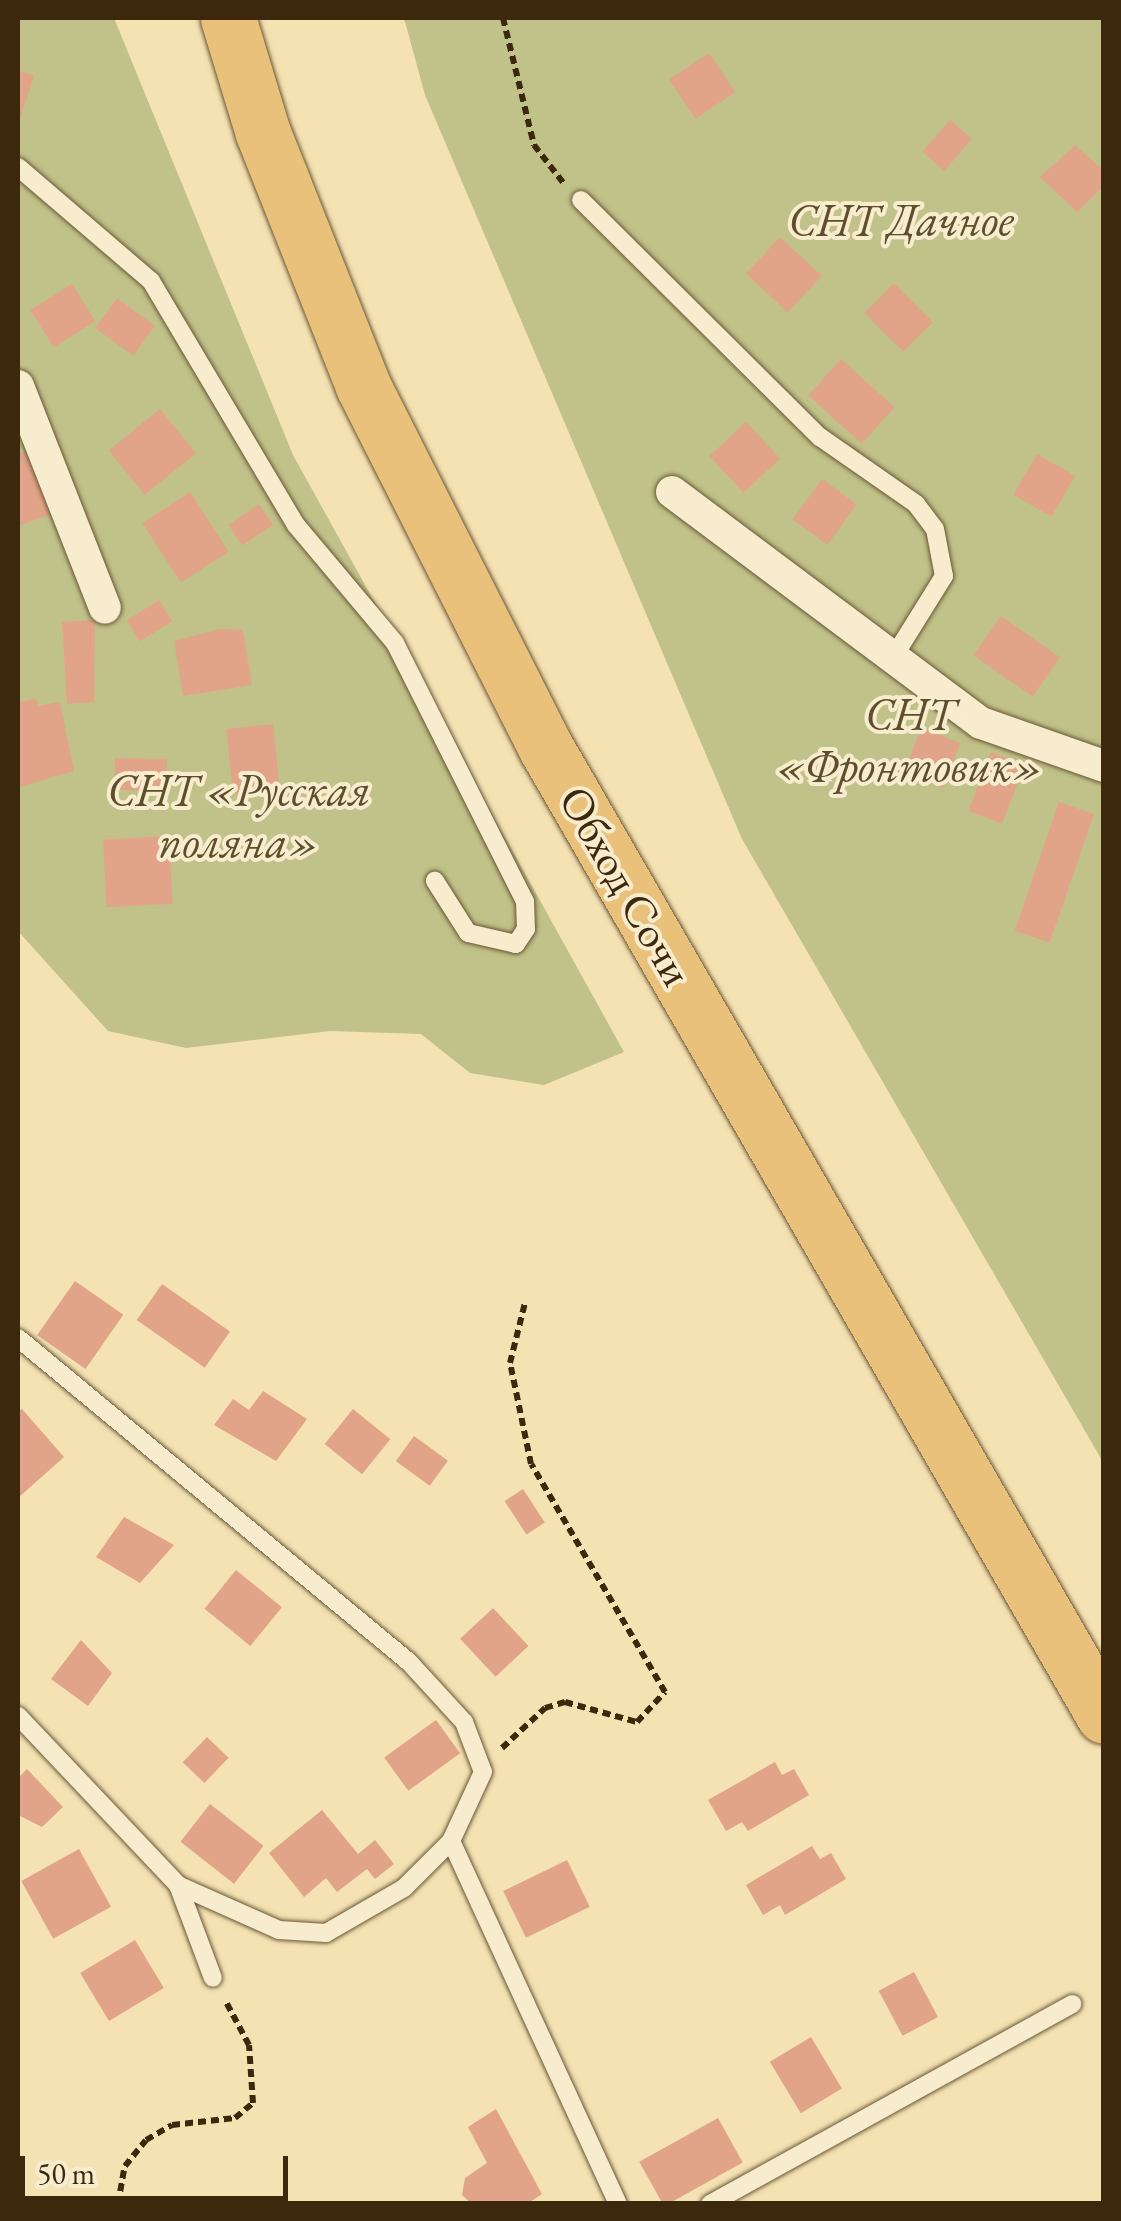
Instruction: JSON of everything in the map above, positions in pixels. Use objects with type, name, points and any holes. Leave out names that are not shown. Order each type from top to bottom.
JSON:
[{"type":"highway","name":"Обход Сочи","points":[[228,18],[262,133],[362,386],[546,748],[1104,1716]]},
{"type":"street","points":[[18,386],[105,608]]},
{"type":"street","points":[[672,492],[896,653],[981,723],[1104,766]]},
{"type":"lane","points":[[19,168],[151,281],[296,526],[396,643],[525,901],[526,929],[516,944],[468,933],[435,881]]},
{"type":"lane","points":[[581,200],[820,437],[916,504],[935,530],[944,576],[896,653]]},
{"type":"lane","points":[[18,1338],[409,1662],[464,1722],[483,1772],[451,1842],[404,1888],[326,1933],[279,1930],[178,1885],[18,1716]]},
{"type":"lane","points":[[451,1842],[618,2204]]},
{"type":"lane","points":[[178,1885],[213,1978]]},
{"type":"lane","points":[[710,2204],[1073,2004]]},
{"type":"path","points":[[503,18],[534,145],[581,200]]},
{"type":"path","points":[[483,1772],[545,1708],[566,1702],[637,1722],[656,1711],[665,1692],[531,1464],[510,1363],[525,1304]]},
{"type":"path","points":[[118,2204],[125,2166],[146,2140],[172,2126],[236,2118],[252,2103],[249,2045],[213,1978]]},
{"type":"green space","name":"СНТ «Русская поляна»","points":[[18,18],[114,18],[293,455],[624,1052],[544,1085],[470,1073],[421,1034],[330,1031],[186,1048],[108,1031],[18,931]]},
{"type":"green space","points":[[404,18],[1103,18],[1103,1462],[742,839],[425,95]]},
{"type":"building","points":[[709,53],[735,92],[695,119],[669,80]]},
{"type":"building","points":[[18,70],[34,76],[18,125]]},
{"type":"building","points":[[950,120],[972,139],[944,171],[922,152]]},
{"type":"building","points":[[1075,145],[1104,171],[1104,186],[1077,212],[1040,177]]},
{"type":"building","points":[[780,237],[822,276],[788,312],[746,274]]},
{"type":"building","points":[[894,283],[933,322],[903,352],[864,313]]},
{"type":"building","points":[[72,284],[95,321],[54,347],[30,310]]},
{"type":"building","points":[[117,298],[155,326],[133,356],[95,328]]},
{"type":"building","points":[[841,359],[895,407],[862,444],[808,395]]},
{"type":"building","points":[[160,409],[196,453],[145,495],[109,451]]},
{"type":"building","points":[[746,422],[780,459],[744,493],[709,456]]},
{"type":"building","points":[[29,450],[52,514],[18,526],[18,454]]},
{"type":"building","points":[[1037,454],[1075,476],[1052,517],[1014,495]]},
{"type":"building","points":[[822,479],[857,504],[827,545],[793,519]]},
{"type":"building","points":[[190,492],[229,552],[181,583],[142,523]]},
{"type":"building","points":[[259,504],[273,525],[242,545],[228,525]]},
{"type":"building","points":[[159,600],[172,621],[140,641],[127,620]]},
{"type":"building","points":[[1001,616],[1060,657],[1032,697],[973,655]]},
{"type":"building","points":[[95,620],[94,702],[67,704],[62,622]]},
{"type":"building","points":[[220,629],[243,630],[252,685],[183,696],[174,641]]},
{"type":"building","points":[[36,699],[38,706],[60,702],[74,771],[19,787],[18,702]]},
{"type":"building","points":[[273,724],[280,789],[233,794],[226,729]]},
{"type":"building","points":[[921,728],[960,743],[943,788],[904,773]]},
{"type":"building","points":[[991,752],[1025,765],[1002,824],[968,811]]},
{"type":"building","points":[[115,758],[167,759],[166,791],[114,790]]},
{"type":"building","points":[[1059,802],[1094,814],[1050,943],[1015,931]]},
{"type":"building","points":[[169,836],[173,904],[107,907],[103,839]]},
{"type":"building","points":[[75,1281],[123,1315],[85,1369],[37,1335]]},
{"type":"building","points":[[162,1284],[230,1332],[205,1368],[137,1320]]},
{"type":"building","points":[[263,1391],[307,1419],[276,1461],[214,1425],[233,1399],[249,1410]]},
{"type":"building","points":[[22,1409],[64,1457],[18,1498],[18,1412]]},
{"type":"building","points":[[353,1409],[390,1439],[362,1474],[325,1444]]},
{"type":"building","points":[[414,1436],[448,1461],[430,1486],[396,1461]]},
{"type":"building","points":[[523,1489],[545,1523],[526,1535],[505,1501]]},
{"type":"building","points":[[124,1517],[174,1545],[140,1583],[96,1557]]},
{"type":"building","points":[[236,1570],[282,1607],[250,1646],[205,1609]]},
{"type":"building","points":[[493,1608],[528,1646],[496,1677],[460,1639]]},
{"type":"building","points":[[81,1640],[112,1673],[88,1706],[51,1679]]},
{"type":"building","points":[[436,1720],[460,1753],[408,1791],[384,1758]]},
{"type":"building","points":[[207,1737],[229,1758],[204,1783],[183,1762]]},
{"type":"building","points":[[775,1762],[782,1775],[794,1769],[809,1795],[748,1831],[742,1822],[726,1831],[708,1800]]},
{"type":"building","points":[[27,1769],[63,1807],[42,1827],[18,1815],[18,1778]]},
{"type":"building","points":[[210,1804],[264,1846],[234,1884],[180,1842]]},
{"type":"building","points":[[322,1810],[358,1854],[375,1840],[394,1864],[375,1879],[367,1869],[337,1892],[326,1878],[304,1897],[269,1853]]},
{"type":"building","points":[[812,1846],[820,1859],[831,1853],[846,1879],[785,1915],[780,1905],[763,1915],[746,1885]]},
{"type":"building","points":[[79,1849],[111,1907],[53,1939],[21,1881]]},
{"type":"building","points":[[567,1860],[590,1907],[526,1938],[503,1891]]},
{"type":"building","points":[[135,1940],[164,1988],[109,2021],[80,1973]]},
{"type":"building","points":[[914,1972],[938,2017],[903,2036],[879,1991]]},
{"type":"building","points":[[811,2037],[842,2088],[801,2113],[770,2062]]},
{"type":"building","points":[[496,2109],[542,2194],[527,2204],[472,2204],[462,2195],[465,2178],[487,2163],[468,2127]]},
{"type":"building","points":[[718,2118],[743,2163],[663,2204],[639,2162]]},
{"type":"park label","name":"СНТ Дачное","points":[[901,220]]},
{"type":"park label","name":"СНТ «Фронтовик»","points":[[910,740]]}]
